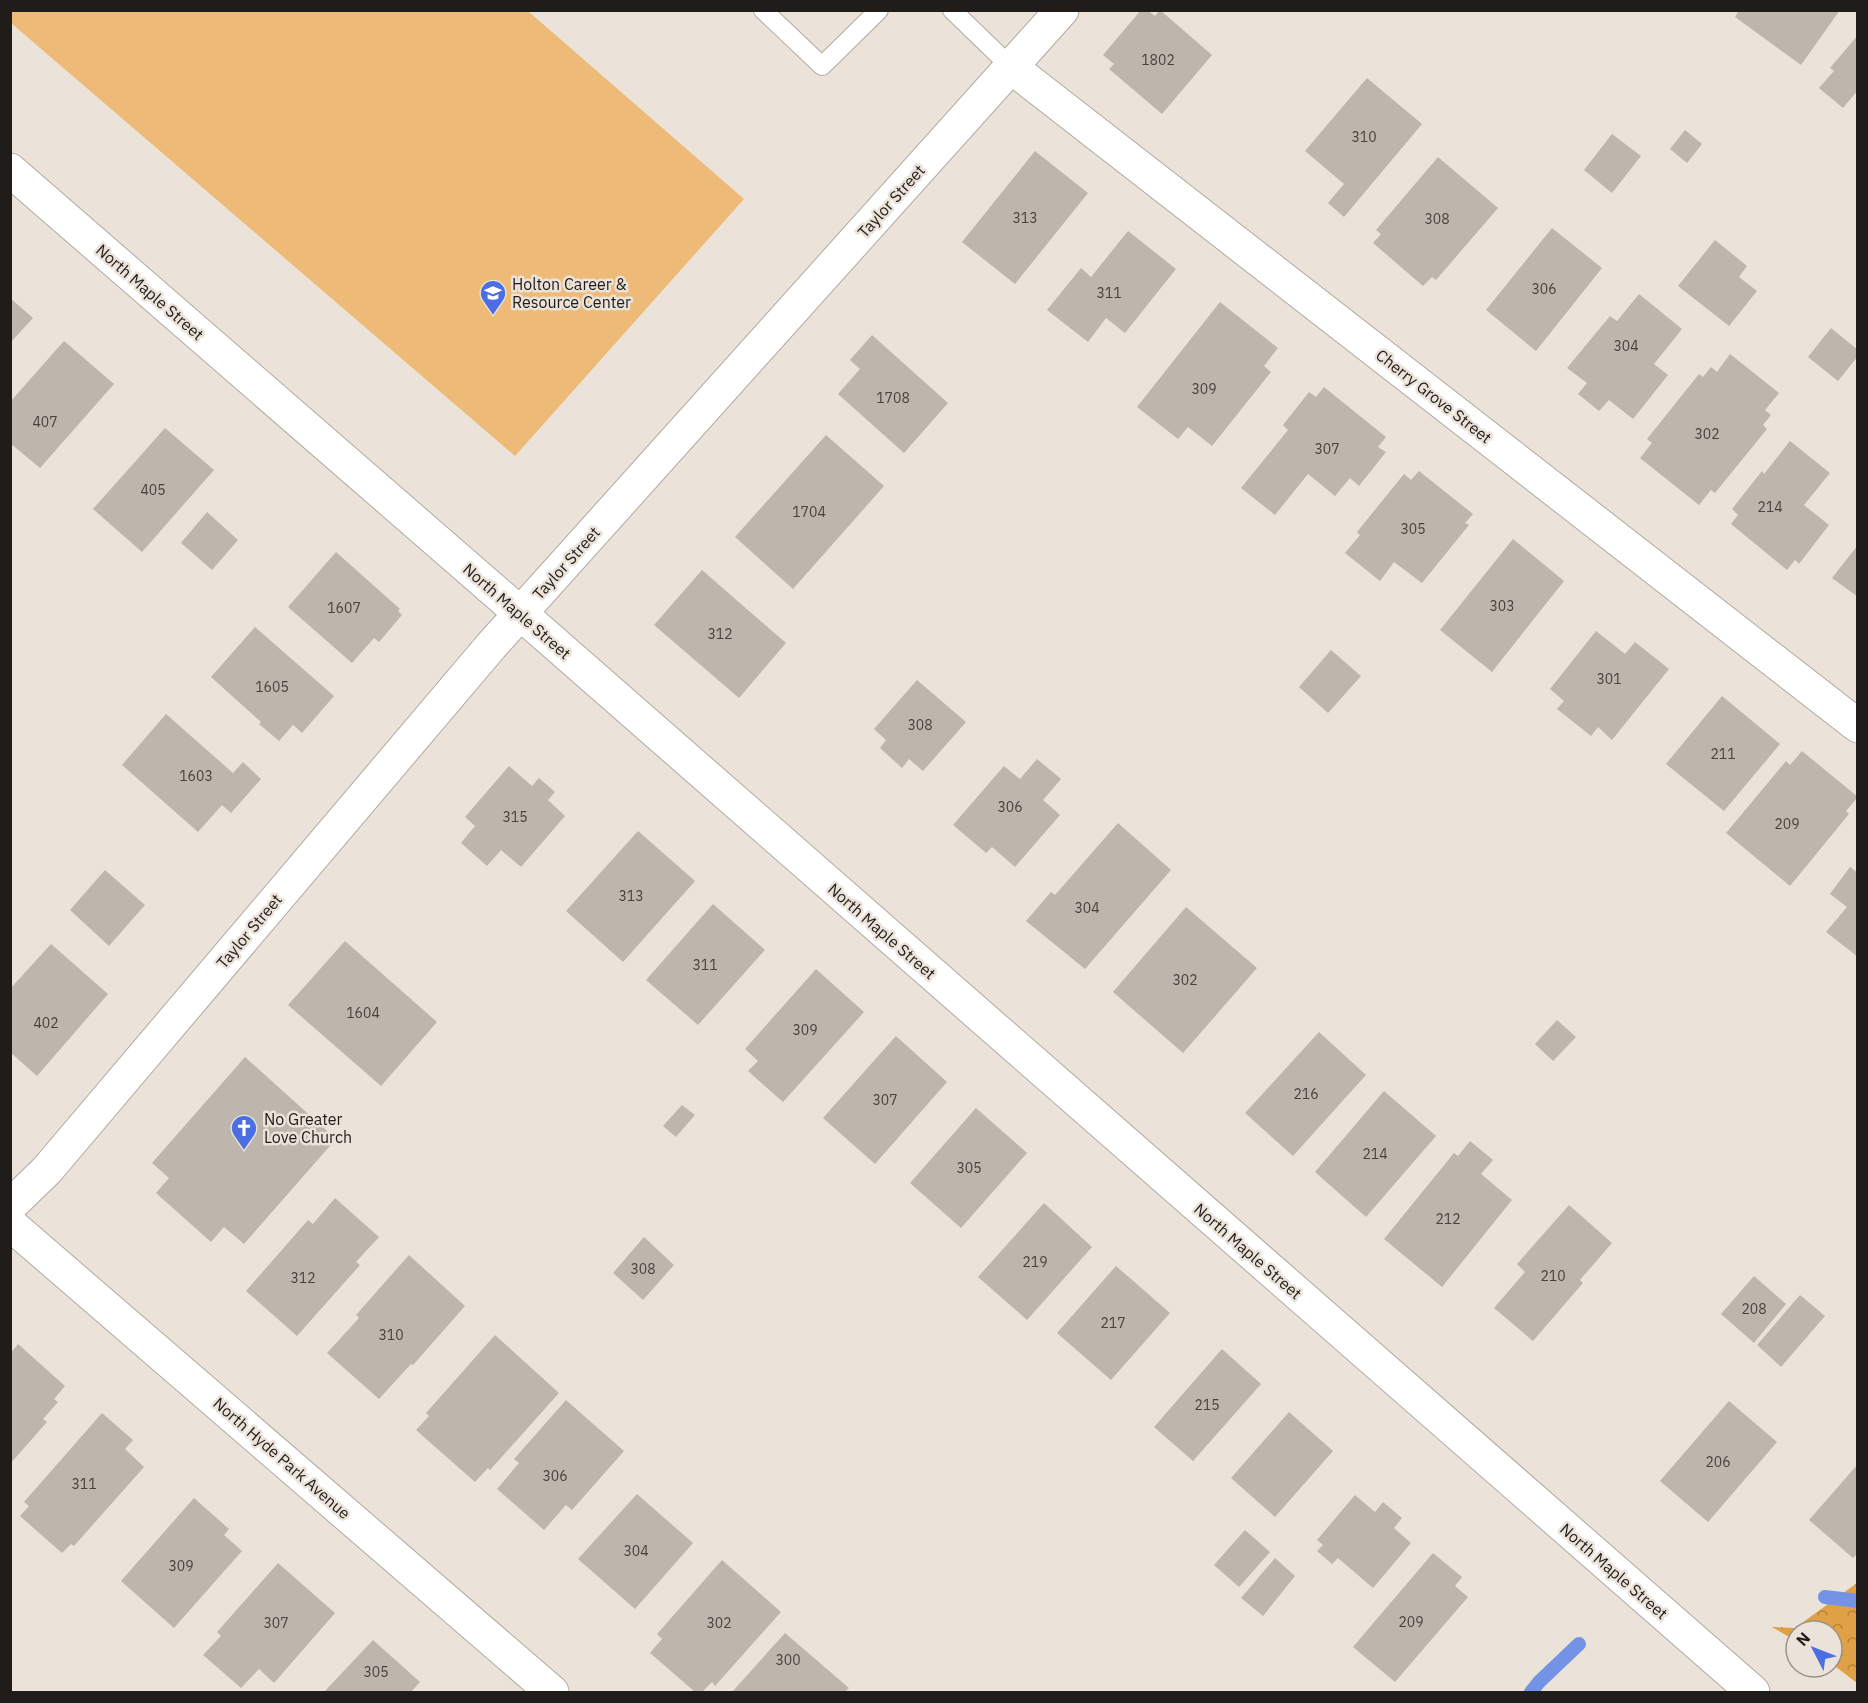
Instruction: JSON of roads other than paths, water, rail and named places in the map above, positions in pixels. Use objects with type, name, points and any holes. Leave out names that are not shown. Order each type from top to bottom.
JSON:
[{"type":"street","name":"Taylor Street","points":[[10,1206],[47,1170],[520,614],[1062,10]]},
{"type":"street","name":"Cherry Grove Street","points":[[1011,67],[1857,726]]},
{"type":"street","name":"North Maple Street","points":[[10,170],[1753,1692]]},
{"type":"street","name":"North Hyde Park Avenue","points":[[10,1224],[552,1692]]},
{"type":"lane","points":[[763,10],[822,66],[879,10]]},
{"type":"lane","points":[[952,10],[1011,67]]},
{"type":"waterway","points":[[1825,1597],[1858,1601]]},
{"type":"waterway","points":[[1531,1692],[1579,1644]]},
{"type":"place","name":"Holton Career & Resource Center","points":[[493,316]]},
{"type":"place","name":"No Greater Love Church","points":[[244,1151]]}]
